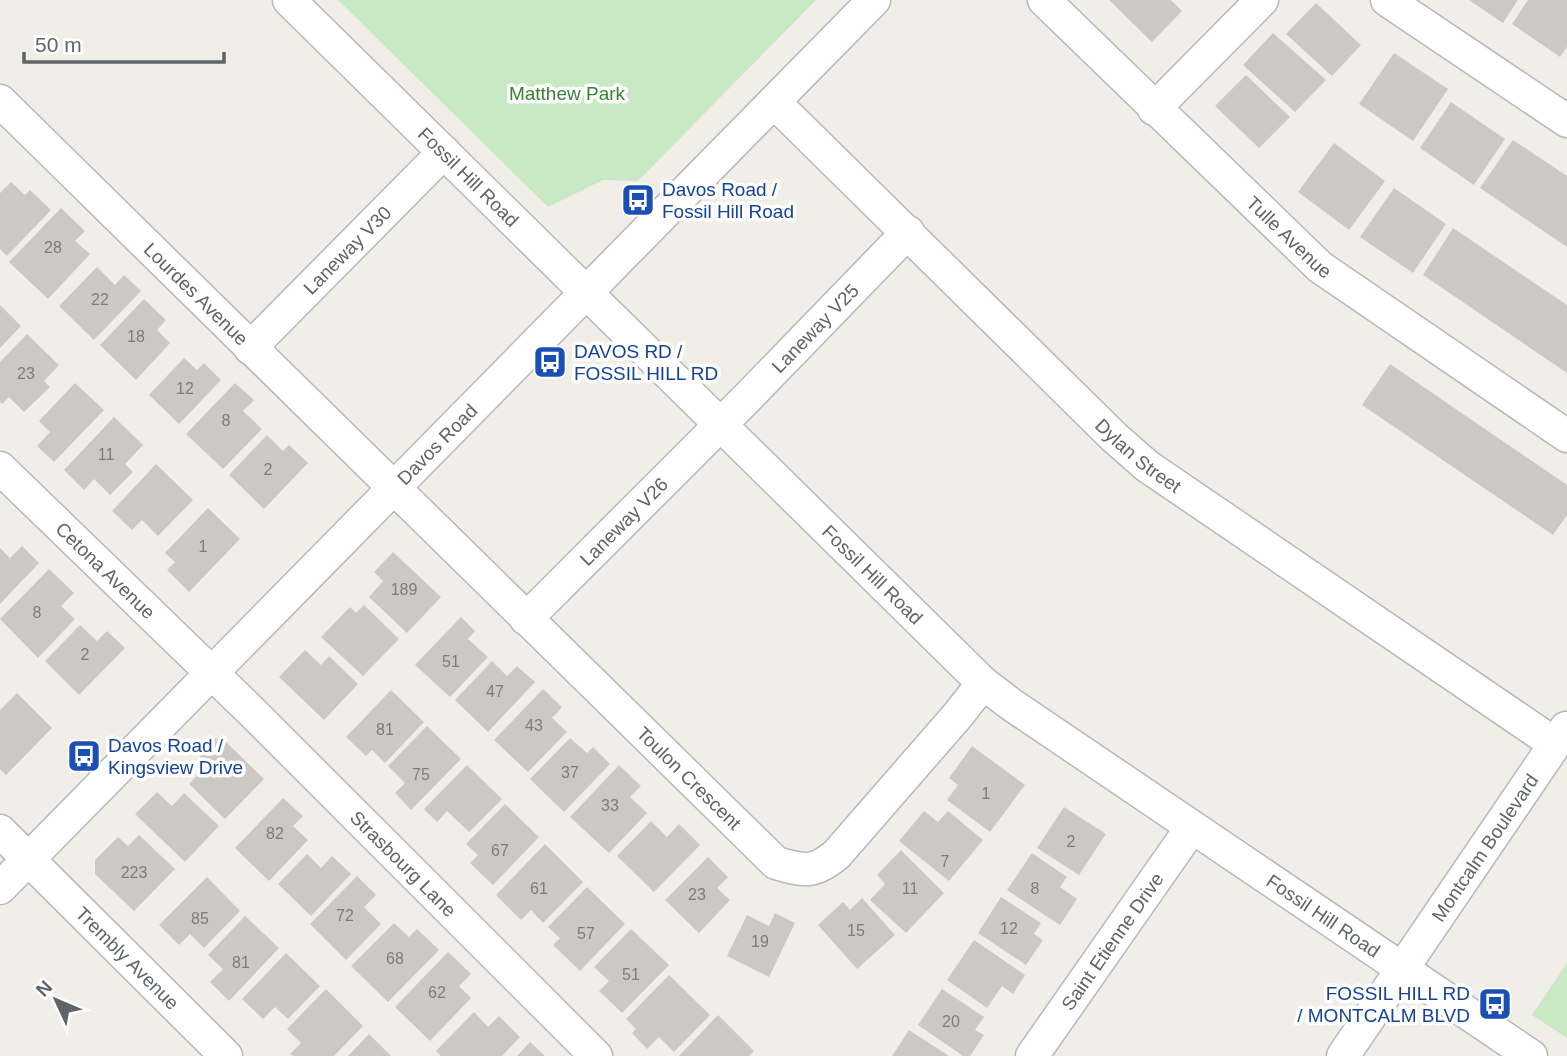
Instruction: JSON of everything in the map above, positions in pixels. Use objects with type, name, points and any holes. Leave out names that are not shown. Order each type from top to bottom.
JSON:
[{"type":"street","name":"Fossil Hill Road","points":[[289,0],[983,683],[1531,1056]]},
{"type":"street","name":"Davos Road","points":[[0,888],[874,0]]},
{"type":"street","name":"Tulle Avenue","points":[[1044,0],[1320,267],[1567,436]]},
{"type":"street","points":[[1154,109],[1262,0]]},
{"type":"street","points":[[1387,0],[1567,121]]},
{"type":"street","name":"Lourdes Avenue","points":[[0,101],[393,487]]},
{"type":"street","name":"Dylan Street","points":[[774,102],[1104,427],[1147,466],[1561,735]]},
{"type":"street","name":"Laneway V30","points":[[250,348],[444,152]]},
{"type":"street","name":"Laneway V25","points":[[720,424],[908,232]]},
{"type":"street","name":"Laneway V26","points":[[526,619],[720,424]]},
{"type":"street","name":"Cetona Avenue","points":[[0,468],[211,672]]},
{"type":"street","name":"Toulon Crescent","points":[[393,487],[776,863],[803,871],[822,866],[837,854],[983,683]]},
{"type":"street","name":"Strasbourg Lane","points":[[211,672],[596,1056]]},
{"type":"street","name":"Montcalm Boulevard","points":[[1343,1056],[1404,970],[1561,735]]},
{"type":"street","name":"Saint Etienne Drive","points":[[1032,1056],[1192,827]]},
{"type":"street","name":"Trembly Avenue","points":[[0,831],[226,1056]]},
{"type":"green space","name":"Matthew Park","points":[[338,0],[816,0],[638,181],[603,180],[548,207]]},
{"type":"green space","points":[[1567,963],[1567,1038],[1532,1015]]},
{"type":"building","points":[[1109,0],[1171,0],[1182,11],[1152,42]]},
{"type":"building","points":[[1469,0],[1518,0],[1503,23]]},
{"type":"building","points":[[1528,0],[1567,0],[1567,47],[1560,57],[1512,24]]},
{"type":"building","points":[[1316,3],[1361,45],[1332,76],[1286,34]]},
{"type":"building","points":[[1273,33],[1326,80],[1295,112],[1243,65]]},
{"type":"building","points":[[1394,53],[1448,89],[1413,141],[1359,104]]},
{"type":"building","points":[[1246,75],[1290,117],[1259,148],[1215,106]]},
{"type":"building","points":[[1451,102],[1505,139],[1474,185],[1420,148]]},
{"type":"building","points":[[1513,140],[1567,176],[1567,247],[1480,188]]},
{"type":"building","points":[[1334,143],[1385,181],[1349,230],[1298,192]]},
{"type":"building","points":[[11,182],[25,195],[30,190],[51,210],[7,256],[0,249],[0,193]]},
{"type":"building","points":[[1394,188],[1446,224],[1413,273],[1360,237]]},
{"type":"building","points":[[61,208],[85,231],[75,241],[90,254],[48,299],[9,262]]},
{"type":"building","points":[[1453,228],[1567,305],[1567,373],[1423,275]]},
{"type":"building","points":[[97,267],[115,285],[124,275],[141,291],[94,340],[59,306]]},
{"type":"building","points":[[144,299],[166,320],[157,330],[170,343],[136,380],[100,345]]},
{"type":"building","points":[[0,305],[21,326],[0,348]]},
{"type":"building","points":[[27,334],[59,365],[44,381],[50,387],[24,412],[9,397],[2,404],[0,402],[0,362]]},
{"type":"building","points":[[184,358],[197,370],[204,363],[221,380],[179,424],[149,395]]},
{"type":"building","points":[[1390,364],[1567,485],[1567,515],[1553,535],[1362,405]]},
{"type":"building","points":[[75,383],[104,410],[54,462],[37,446],[50,432],[39,421]]},
{"type":"building","points":[[235,383],[254,400],[243,411],[262,429],[223,469],[186,434]]},
{"type":"building","points":[[114,417],[143,445],[125,464],[133,472],[110,495],[94,479],[84,490],[64,470]]},
{"type":"building","points":[[267,435],[283,451],[289,445],[308,463],[264,509],[229,475]]},
{"type":"building","points":[[156,464],[193,500],[158,536],[142,520],[132,530],[112,511]]},
{"type":"building","points":[[208,508],[240,539],[189,592],[167,570],[175,562],[165,553]]},
{"type":"building","points":[[22,546],[39,563],[0,604],[0,548],[10,558]]},
{"type":"building","points":[[393,552],[441,597],[407,633],[369,597],[383,581],[374,572]]},
{"type":"building","points":[[49,569],[74,593],[61,606],[75,619],[38,658],[0,619]]},
{"type":"building","points":[[364,605],[399,639],[363,676],[321,637],[350,607],[356,613]]},
{"type":"building","points":[[461,617],[475,631],[468,639],[488,657],[450,697],[415,665]]},
{"type":"building","points":[[80,625],[97,641],[107,631],[125,648],[79,695],[45,661]]},
{"type":"building","points":[[305,650],[321,665],[329,656],[358,684],[324,720],[279,677]]},
{"type":"building","points":[[492,661],[507,676],[517,666],[535,682],[488,732],[455,700]]},
{"type":"building","points":[[543,689],[562,707],[552,718],[567,732],[528,772],[494,740]]},
{"type":"building","points":[[391,690],[424,722],[385,763],[372,750],[366,756],[346,737]]},
{"type":"building","points":[[17,693],[52,728],[6,775],[0,769],[0,710]]},
{"type":"building","points":[[427,726],[461,759],[411,810],[395,793],[405,783],[388,766]]},
{"type":"building","points":[[211,738],[223,739],[264,779],[225,819],[189,784],[205,767],[201,763],[199,750]]},
{"type":"building","points":[[570,738],[587,753],[593,747],[610,764],[564,812],[530,779]]},
{"type":"building","points":[[972,746],[1025,785],[990,832],[947,800],[958,785],[949,778]]},
{"type":"building","points":[[467,765],[502,799],[469,832],[447,811],[437,822],[424,809]]},
{"type":"building","points":[[619,765],[641,786],[630,797],[647,813],[609,853],[570,817]]},
{"type":"building","points":[[157,792],[172,806],[184,793],[219,826],[185,862],[135,814]]},
{"type":"building","points":[[283,798],[303,816],[293,826],[308,840],[269,881],[235,848]]},
{"type":"building","points":[[505,804],[539,837],[493,885],[470,863],[478,855],[466,844]]},
{"type":"building","points":[[1064,807],[1106,834],[1079,875],[1037,848]]},
{"type":"building","points":[[924,811],[938,822],[948,811],[983,840],[949,881],[899,841]]},
{"type":"building","points":[[651,821],[667,837],[679,824],[700,845],[654,892],[617,856]]},
{"type":"building","points":[[139,835],[175,869],[134,911],[95,874],[95,860],[118,837],[128,846]]},
{"type":"building","points":[[545,844],[583,882],[543,923],[531,910],[521,920],[496,895]]},
{"type":"building","points":[[901,850],[944,893],[906,933],[870,900],[885,884],[877,875]]},
{"type":"building","points":[[1032,853],[1067,877],[1060,887],[1077,899],[1060,925],[1007,890]]},
{"type":"building","points":[[307,854],[321,868],[332,856],[351,874],[311,916],[278,884]]},
{"type":"building","points":[[708,857],[728,877],[717,888],[730,900],[699,933],[665,900]]},
{"type":"building","points":[[357,876],[376,895],[364,907],[381,924],[346,960],[310,924]]},
{"type":"building","points":[[207,877],[240,911],[204,948],[190,934],[179,945],[159,925]]},
{"type":"building","points":[[587,887],[625,924],[580,971],[553,945],[560,938],[548,927]]},
{"type":"building","points":[[1001,897],[1041,923],[1034,934],[1043,940],[1026,965],[978,933]]},
{"type":"building","points":[[862,898],[895,935],[857,969],[818,925],[843,902],[850,910]]},
{"type":"building","points":[[775,913],[795,923],[769,977],[727,956],[747,915],[769,926]]},
{"type":"building","points":[[245,916],[279,948],[229,1001],[210,982],[223,969],[208,955]]},
{"type":"building","points":[[394,923],[409,937],[417,929],[439,950],[388,1002],[351,966]]},
{"type":"building","points":[[631,929],[669,965],[622,1013],[599,991],[609,981],[594,967]]},
{"type":"building","points":[[974,940],[1025,975],[1013,994],[1002,986],[987,1008],[947,980]]},
{"type":"building","points":[[448,952],[471,974],[459,986],[471,998],[430,1041],[395,1007]]},
{"type":"building","points":[[286,953],[320,986],[288,1019],[275,1007],[263,1019],[242,999]]},
{"type":"building","points":[[669,975],[710,1015],[674,1052],[659,1037],[647,1049],[632,1033],[636,1029],[626,1019]]},
{"type":"building","points":[[326,989],[363,1026],[334,1056],[293,1056],[290,1054],[301,1043],[287,1029]]},
{"type":"building","points":[[942,989],[984,1017],[975,1030],[984,1035],[970,1056],[963,1056],[918,1025]]},
{"type":"building","points":[[474,1012],[488,1027],[499,1016],[520,1037],[502,1056],[441,1056],[436,1051]]},
{"type":"building","points":[[718,1015],[754,1051],[749,1056],[679,1056]]},
{"type":"building","points":[[909,1030],[949,1056],[892,1056]]},
{"type":"building","points":[[369,1034],[391,1056],[348,1056]]},
{"type":"building","points":[[530,1042],[545,1056],[517,1056]]},
{"type":"place","name":"Davos Road / Fossil Hill Road","points":[[638,200]]},
{"type":"place","name":"DAVOS RD / FOSSIL HILL RD","points":[[550,362]]},
{"type":"place","name":"Davos Road / Kingsview Drive","points":[[84,756]]},
{"type":"place","name":"FOSSIL HILL RD / MONTCALM BLVD","points":[[1495,1004]]}]
